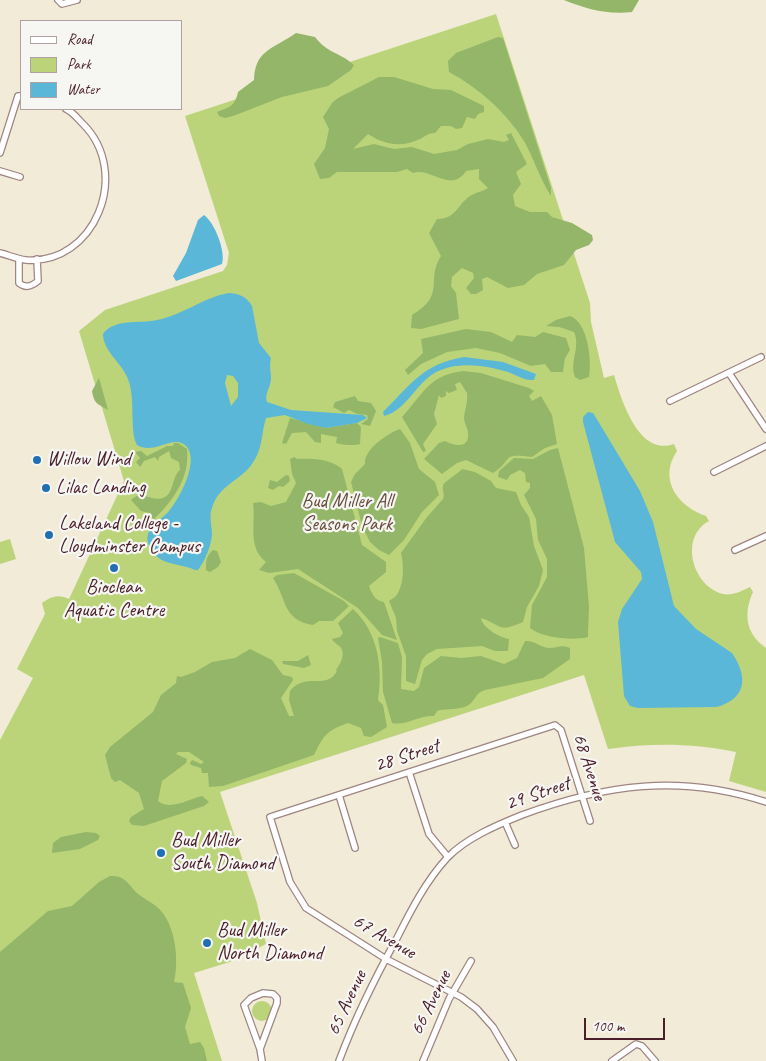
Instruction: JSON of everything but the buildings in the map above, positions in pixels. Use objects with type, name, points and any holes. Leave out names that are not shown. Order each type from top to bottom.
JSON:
[{"type":"street","points":[[58,0],[62,4],[77,0]]},
{"type":"street","points":[[0,154],[20,96]]},
{"type":"street","points":[[0,253],[19,259],[37,259],[59,253],[85,234],[95,220],[105,196],[106,171],[99,147],[89,130],[70,110]]},
{"type":"street","points":[[0,171],[20,177]]},
{"type":"street","points":[[19,259],[19,282],[26,286],[38,281],[37,259]]},
{"type":"street","points":[[670,402],[761,357]]},
{"type":"street","points":[[729,373],[766,429]]},
{"type":"street","points":[[714,472],[766,446]]},
{"type":"street","points":[[735,550],[766,536]]},
{"type":"street","name":"28 Street","points":[[270,817],[555,725]]},
{"type":"street","name":"68 Avenue","points":[[555,725],[561,730],[590,822]]},
{"type":"street","points":[[409,772],[429,834],[448,857]]},
{"type":"street","name":"29 Street","points":[[386,959],[418,898],[448,857],[486,831],[506,822],[582,796],[619,788],[681,784],[732,792],[766,802]]},
{"type":"street","points":[[339,795],[355,848]]},
{"type":"street","name":"67 Avenue","points":[[270,817],[290,882],[306,908],[386,959],[453,992],[477,1010],[493,1027],[513,1061]]},
{"type":"street","points":[[506,822],[515,845]]},
{"type":"street","name":"65 Avenue","points":[[339,1061],[361,1006],[386,959]]},
{"type":"street","name":"66 Avenue","points":[[423,1061],[453,992],[471,961]]},
{"type":"street","points":[[260,1049],[277,1008],[277,998],[271,993],[263,993],[251,998],[244,1005],[260,1049],[262,1061]]},
{"type":"street","points":[[612,1061],[636,1044],[642,1046],[655,1061]]},
{"type":"green space","points":[[564,0],[639,0],[632,12],[614,13],[581,6]]},
{"type":"green space","name":"Bud Miller All Seasons Park","points":[[496,14],[590,303],[591,322],[604,378],[614,375],[621,397],[633,423],[641,434],[650,442],[661,446],[674,444],[677,451],[669,472],[674,490],[687,506],[706,516],[709,521],[700,528],[694,538],[692,549],[697,572],[712,589],[723,594],[733,594],[750,587],[753,592],[748,608],[748,623],[754,636],[766,648],[766,792],[729,781],[736,752],[672,745],[608,749],[584,675],[220,792],[257,903],[266,944],[233,961],[194,973],[222,1061],[0,1061],[0,740],[33,678],[17,669],[45,614],[42,603],[55,596],[69,599],[124,481],[79,331],[105,310],[223,271],[227,265],[229,253],[185,116]]},
{"type":"green space","points":[[296,33],[315,37],[329,50],[354,65],[351,70],[328,86],[282,97],[233,116],[225,118],[219,116],[217,112],[231,105],[238,92],[254,80],[255,70],[262,56]]},
{"type":"green space","points":[[498,37],[503,38],[551,188],[551,196],[524,141],[509,120],[481,93],[449,72],[448,61],[456,53]]},
{"type":"green space","points":[[379,77],[394,77],[433,89],[451,90],[484,106],[484,112],[478,114],[475,119],[467,117],[462,128],[456,129],[451,126],[441,126],[435,133],[406,144],[387,143],[368,134],[353,149],[374,144],[394,149],[412,147],[434,154],[457,150],[468,144],[488,139],[504,142],[509,140],[506,135],[511,133],[527,164],[516,172],[521,184],[513,195],[515,206],[530,212],[547,212],[552,217],[572,223],[592,235],[593,240],[589,245],[576,250],[564,265],[537,274],[524,285],[508,288],[487,277],[482,279],[483,290],[476,294],[471,294],[466,288],[474,278],[473,273],[462,268],[452,277],[451,286],[456,293],[459,319],[421,329],[411,328],[412,315],[423,307],[432,294],[435,273],[441,256],[429,233],[437,219],[448,217],[470,196],[488,188],[479,179],[479,169],[466,171],[454,180],[447,180],[427,173],[413,173],[407,169],[397,172],[337,172],[329,178],[320,179],[314,164],[325,148],[329,129],[323,117],[332,103],[338,98]]},
{"type":"green space","points":[[570,316],[581,326],[589,352],[589,377],[580,380],[575,377],[573,365],[576,344],[574,332],[559,327],[546,326],[556,320]]},
{"type":"green space","points":[[466,329],[491,332],[512,342],[517,335],[535,337],[543,332],[566,338],[570,350],[565,358],[563,372],[551,372],[545,364],[531,366],[500,353],[476,348],[447,352],[421,364],[408,375],[405,370],[423,353],[421,339]]},
{"type":"green space","points":[[463,371],[481,373],[529,388],[534,391],[529,396],[532,401],[541,396],[552,415],[557,444],[545,448],[532,457],[515,456],[508,458],[493,473],[466,460],[457,463],[442,474],[424,459],[439,443],[445,441],[461,445],[467,442],[468,431],[464,417],[467,393],[460,382],[455,384],[457,390],[449,393],[446,391],[446,396],[441,398],[439,395],[434,414],[437,424],[423,444],[426,451],[423,452],[402,417],[434,381],[451,373]]},
{"type":"green space","points":[[99,378],[108,410],[94,399],[92,391]]},
{"type":"green space","points":[[355,396],[358,401],[371,403],[376,411],[370,426],[361,424],[368,419],[367,415],[357,414],[349,410],[344,413],[333,407],[335,402]]},
{"type":"green space","points":[[290,418],[326,428],[357,423],[361,427],[360,444],[339,444],[336,443],[337,437],[321,434],[321,443],[315,442],[306,432],[292,433],[286,444],[282,443]]},
{"type":"green space","points":[[400,429],[410,443],[419,469],[435,482],[439,495],[422,512],[404,540],[389,555],[379,550],[370,542],[362,526],[351,482],[355,474],[365,464],[365,459],[372,448],[383,438]]},
{"type":"green space","points":[[174,443],[178,443],[187,449],[186,470],[179,488],[153,520],[150,513],[141,511],[131,500],[139,495],[161,499],[168,495],[180,470],[179,462],[171,458],[169,451],[159,457],[158,461],[155,457],[144,461],[140,467],[136,462],[140,458],[135,452],[141,451],[147,456],[167,446],[173,446]]},
{"type":"green space","points":[[558,448],[584,548],[589,607],[588,637],[582,638],[567,639],[550,636],[530,628],[532,605],[547,577],[547,559],[538,540],[536,519],[524,495],[530,488],[530,483],[526,482],[525,473],[520,470],[510,475],[507,480],[498,477],[499,471],[514,458],[533,459]]},
{"type":"green space","points":[[294,457],[297,459],[327,461],[342,469],[362,545],[386,562],[386,572],[369,586],[376,599],[384,602],[397,640],[382,635],[358,608],[298,569],[269,573],[259,570],[266,562],[260,556],[254,542],[253,503],[261,502],[271,506],[286,502],[296,483],[292,474],[290,459]]},
{"type":"green space","points":[[462,469],[475,472],[491,481],[496,488],[516,492],[521,505],[529,517],[534,546],[543,570],[539,586],[527,607],[523,622],[504,628],[481,618],[488,629],[501,637],[509,639],[508,651],[495,651],[482,646],[437,649],[427,654],[422,660],[415,684],[406,681],[406,656],[397,631],[396,618],[389,601],[400,589],[403,568],[401,553],[427,517],[443,499],[444,484]]},
{"type":"green space","points":[[286,475],[289,476],[290,481],[283,487],[279,486],[273,490],[268,488],[270,480],[277,482]]},
{"type":"green space","points":[[10,539],[16,559],[0,564],[0,542]]},
{"type":"green space","points":[[213,550],[217,551],[221,562],[218,567],[210,572],[206,570],[206,561]]},
{"type":"green space","points":[[294,573],[344,601],[349,606],[333,621],[319,621],[313,625],[296,618],[287,608],[273,578],[277,575]]},
{"type":"green space","points":[[353,609],[368,628],[377,651],[380,675],[378,700],[383,705],[387,727],[371,737],[364,736],[361,728],[348,723],[326,734],[314,755],[223,786],[209,787],[208,773],[202,773],[201,768],[190,763],[192,760],[201,764],[204,762],[189,752],[178,752],[176,754],[187,759],[186,763],[162,781],[158,801],[163,804],[174,805],[202,796],[209,802],[204,806],[144,826],[132,825],[129,821],[131,817],[144,809],[139,793],[120,780],[115,782],[111,778],[105,755],[110,747],[153,712],[161,695],[176,683],[177,676],[181,677],[195,672],[212,662],[235,658],[250,649],[272,660],[283,675],[292,677],[293,680],[281,698],[289,716],[294,716],[289,700],[290,691],[302,682],[325,680],[331,678],[337,672],[336,670],[343,653],[340,646],[332,639],[340,637],[343,633],[338,623]]},
{"type":"green space","points":[[378,638],[398,643],[402,657],[401,689],[414,691],[419,687],[424,668],[441,656],[461,658],[481,656],[504,664],[517,658],[525,641],[528,641],[549,648],[562,646],[570,648],[570,659],[543,678],[485,690],[478,694],[468,706],[437,711],[434,716],[397,724],[392,723],[383,692],[382,662]]},
{"type":"green space","points":[[308,655],[311,665],[304,668],[283,664],[282,661],[298,661]]},
{"type":"green space","points":[[86,832],[96,833],[100,836],[98,840],[80,849],[52,853],[53,843],[61,837]]},
{"type":"green space","points":[[110,876],[119,877],[126,881],[137,893],[159,909],[167,919],[176,955],[174,982],[183,983],[191,1008],[185,1027],[190,1044],[200,1042],[204,1048],[207,1061],[0,1061],[0,952],[48,911],[72,906],[99,882]]},
{"type":"green space","points":[[258,1001],[266,1001],[272,1007],[272,1015],[266,1021],[258,1021],[252,1015],[252,1007]]},
{"type":"water","points":[[204,215],[212,224],[219,238],[223,259],[222,264],[176,281],[173,276],[186,253],[198,220]]},
{"type":"water","points":[[229,293],[240,295],[252,306],[259,343],[271,358],[271,381],[266,396],[267,402],[291,410],[363,415],[367,418],[357,423],[326,428],[308,424],[285,415],[266,418],[256,458],[247,470],[220,492],[216,498],[210,516],[212,535],[210,544],[203,562],[198,570],[195,570],[166,562],[159,558],[151,549],[147,538],[152,528],[169,511],[178,498],[189,471],[190,454],[187,447],[177,442],[150,448],[137,445],[133,431],[132,396],[128,379],[106,346],[103,334],[114,326],[128,322],[167,318],[220,295]],"holes":[[[227,375],[233,376],[238,383],[238,397],[231,406],[225,383]]]},
{"type":"water","points":[[464,357],[503,362],[536,374],[534,380],[530,380],[508,372],[481,366],[453,366],[436,372],[429,377],[405,403],[392,413],[384,416],[383,412],[410,384],[428,370],[450,360]]},
{"type":"water","points":[[588,412],[593,413],[640,491],[653,522],[674,606],[696,629],[732,653],[741,670],[742,686],[734,698],[727,703],[717,707],[638,708],[630,706],[624,696],[618,622],[622,609],[642,579],[641,572],[615,542],[583,422],[583,417]]},
{"type":"place","name":"Willow Wind","points":[[37,460]]},
{"type":"place","name":"Lilac Landing","points":[[46,488]]},
{"type":"place","name":"Lakeland College - Lloydminster Campus","points":[[49,535]]},
{"type":"place","name":"Bioclean Aquatic Centre","points":[[114,568]]},
{"type":"place","name":"Bud Miller South Diamond","points":[[161,853]]},
{"type":"place","name":"Bud Miller North Diamond","points":[[207,943]]}]
